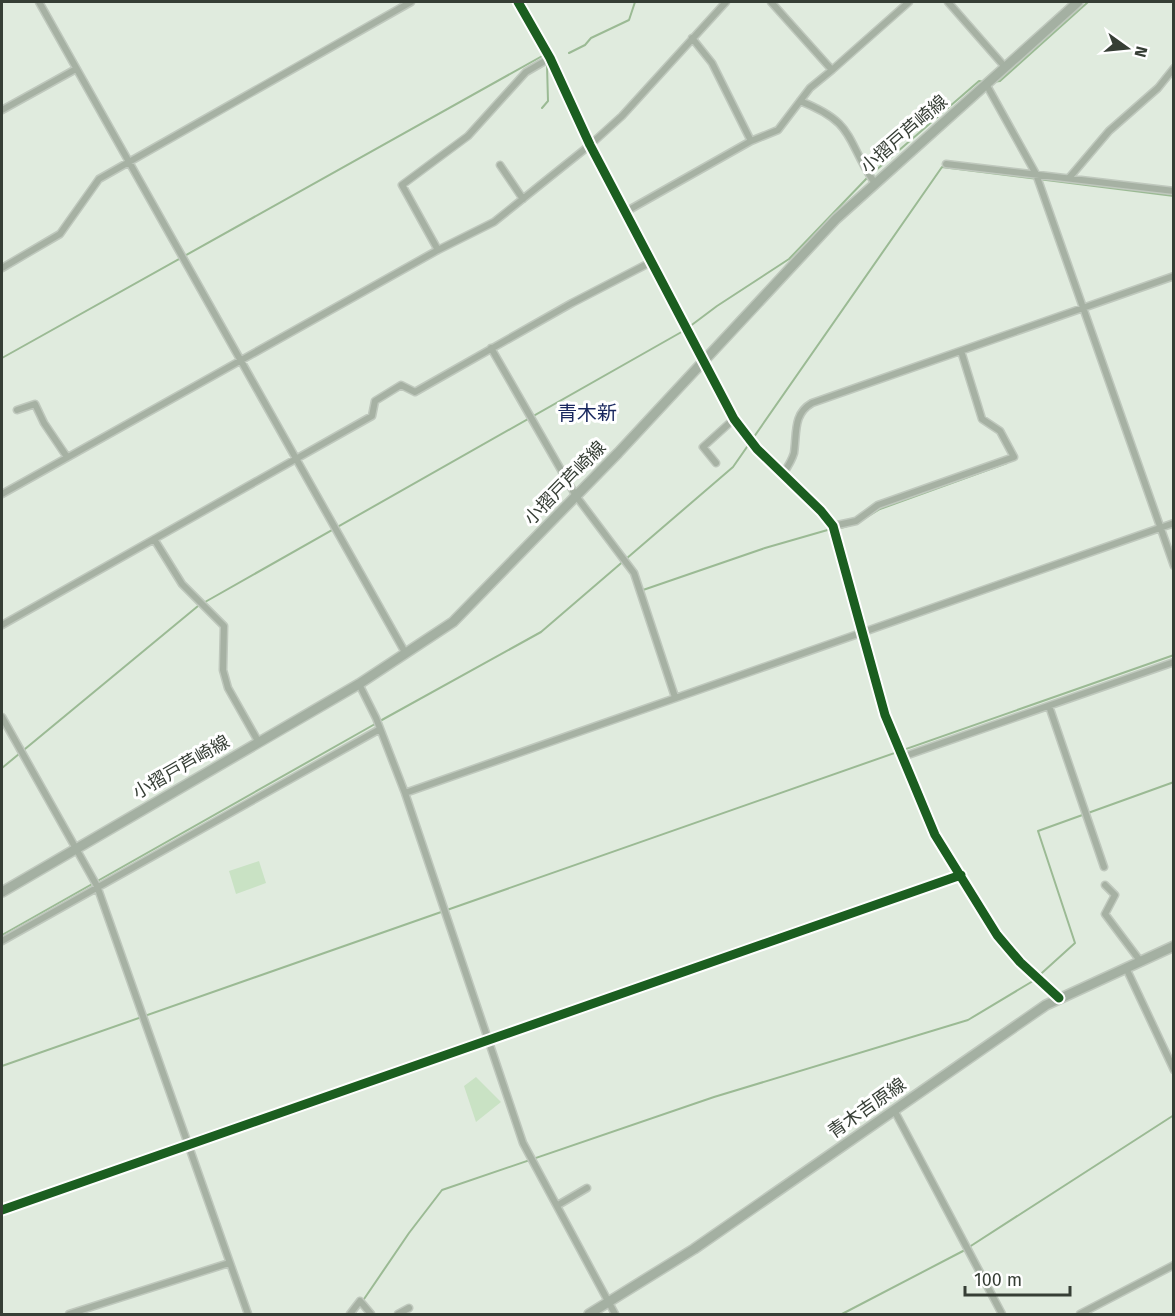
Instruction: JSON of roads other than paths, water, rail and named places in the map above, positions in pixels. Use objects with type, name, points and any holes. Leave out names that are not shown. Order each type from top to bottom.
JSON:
[{"type":"main road","name":"小摺戸芦崎線","points":[[2,892],[359,684],[453,622],[576,496],[836,219],[874,182],[1078,2]]},
{"type":"main road","name":"青木吉原線","points":[[589,1314],[694,1250],[1059,998],[1173,946]]},
{"type":"street","points":[[39,2],[406,654]]},
{"type":"street","points":[[2,268],[60,234],[99,179],[411,2]]},
{"type":"street","points":[[518,2],[550,58],[591,145],[734,419],[757,449],[832,526],[885,715],[935,835],[997,935],[1020,962],[1059,998]]},
{"type":"street","points":[[2,494],[438,250],[473,235],[591,145],[622,116],[726,2]]},
{"type":"street","points":[[771,2],[832,70]]},
{"type":"street","points":[[627,211],[751,141],[778,130],[810,88],[909,2]]},
{"type":"street","points":[[948,2],[1005,67]]},
{"type":"street","points":[[692,38],[712,63],[751,141]]},
{"type":"street","points":[[438,250],[402,185],[468,136],[526,72],[550,58]]},
{"type":"street","points":[[1069,178],[1109,131],[1158,88],[1173,68]]},
{"type":"street","points":[[2,110],[76,69]]},
{"type":"street","points":[[986,84],[1036,174],[1173,566]]},
{"type":"street","points":[[800,101],[826,111],[848,131],[874,182]]},
{"type":"street","points":[[946,164],[1173,191]]},
{"type":"street","points":[[500,165],[523,199]]},
{"type":"street","points":[[2,625],[372,416],[375,401],[402,385],[416,392],[653,261]]},
{"type":"street","points":[[783,474],[793,456],[797,419],[801,409],[812,403],[1173,276]]},
{"type":"street","points":[[492,348],[576,496],[634,573],[675,697]]},
{"type":"street","points":[[832,526],[856,521],[878,505],[1014,457],[1000,431],[982,419],[961,351]]},
{"type":"street","points":[[17,410],[35,404],[44,423],[68,457]]},
{"type":"street","points":[[716,463],[703,447],[734,419]]},
{"type":"street","points":[[405,793],[1173,523]]},
{"type":"street","points":[[154,539],[182,584],[224,626],[223,670],[228,688],[258,741]]},
{"type":"street","points":[[902,757],[1173,662]]},
{"type":"street","points":[[359,684],[380,729],[405,793],[523,1143],[615,1314]]},
{"type":"street","points":[[1049,706],[1104,867]]},
{"type":"street","points":[[2,717],[97,886],[248,1314]]},
{"type":"street","points":[[2,940],[380,729]]},
{"type":"street","points":[[2,1210],[961,875]]},
{"type":"street","points":[[1105,885],[1115,895],[1105,914],[1141,962]]},
{"type":"street","points":[[1126,968],[1173,1070]]},
{"type":"street","points":[[894,1110],[1002,1314]]},
{"type":"street","points":[[558,1205],[588,1188]]},
{"type":"street","points":[[69,1314],[229,1263]]},
{"type":"street","points":[[1080,1314],[1173,1265]]},
{"type":"street","points":[[350,1314],[360,1301],[371,1314]]},
{"type":"street","points":[[398,1314],[409,1308]]},
{"type":"waterway","points":[[569,53],[585,45],[591,38],[629,20],[635,2]]},
{"type":"waterway","points":[[993,82],[1000,81],[1088,2]]},
{"type":"waterway","points":[[2,358],[544,55]]},
{"type":"waterway","points":[[542,108],[548,101],[547,65]]},
{"type":"waterway","points":[[2,768],[198,606],[685,330],[789,259],[867,178],[979,81],[984,82]]},
{"type":"waterway","points":[[380,721],[541,632],[733,467],[942,167],[1174,196]]},
{"type":"waterway","points":[[857,523],[880,509],[1007,463]]},
{"type":"waterway","points":[[837,529],[851,525]]},
{"type":"waterway","points":[[643,590],[765,548],[831,529]]},
{"type":"waterway","points":[[2,1066],[1174,655]]},
{"type":"waterway","points":[[2,935],[375,724]]},
{"type":"waterway","points":[[362,1302],[409,1233],[442,1190],[714,1097],[968,1020],[1033,981],[1075,943],[1038,831],[1174,782]]},
{"type":"waterway","points":[[842,1314],[963,1251],[1174,1115]]},
{"type":"waterway","points":[[354,1314],[359,1307]]},
{"type":"district","name":"青木新","points":[[587,413]]}]
